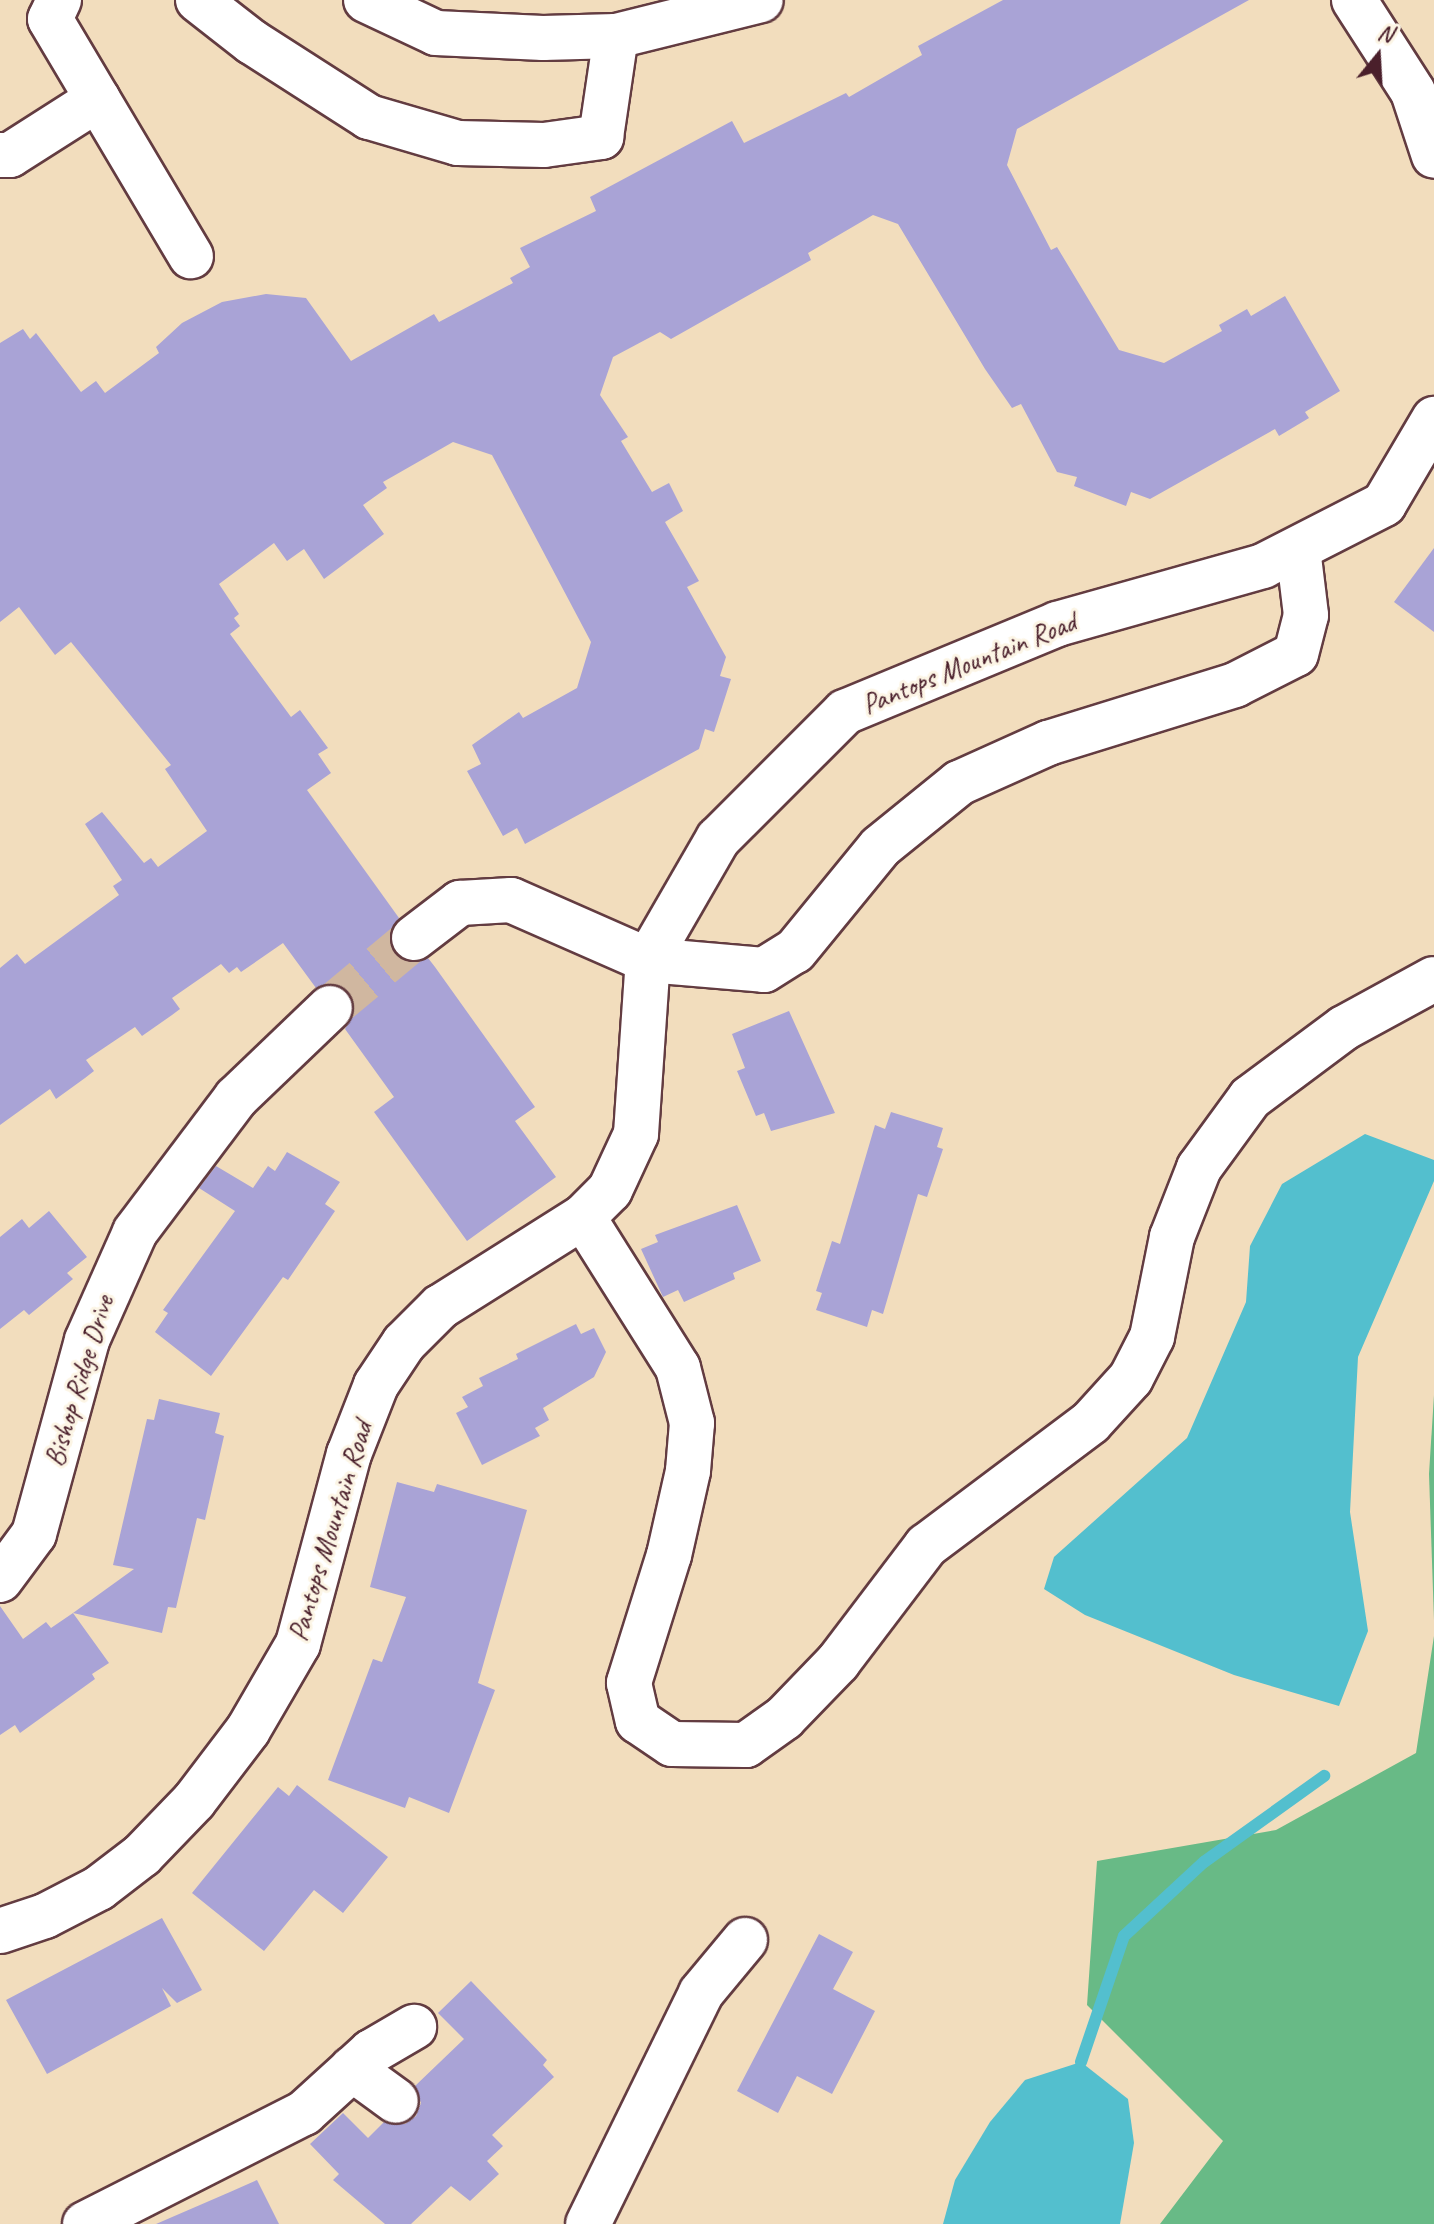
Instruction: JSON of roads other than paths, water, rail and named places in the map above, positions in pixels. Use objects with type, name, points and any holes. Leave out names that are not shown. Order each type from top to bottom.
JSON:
[{"type":"street","points":[[198,0],[252,42],[369,117],[458,143],[544,145],[601,137],[616,36]]},
{"type":"street","points":[[366,0],[436,33],[616,36],[761,0]]},
{"type":"street","points":[[1354,0],[1423,88],[1434,156]]},
{"type":"street","points":[[47,6],[191,256]]},
{"type":"street","points":[[0,155],[10,155],[98,99]]},
{"type":"street","name":"Pantops Mountain Road","points":[[0,1931],[45,1916],[99,1888],[142,1855],[194,1801],[248,1730],[298,1644],[316,1591],[349,1454],[376,1385],[397,1353],[440,1307],[583,1217],[610,1190],[636,1134],[648,960],[718,839],[845,712],[1057,624],[1263,566],[1384,504],[1434,419]]},
{"type":"street","points":[[414,938],[460,903],[511,900],[648,960],[764,970],[795,951],[880,847],[959,783],[1048,743],[1235,685],[1296,654],[1306,615],[1298,549]]},
{"type":"street","points":[[583,1217],[678,1368],[692,1423],[688,1471],[669,1555],[629,1683],[638,1721],[672,1744],[746,1745],[784,1718],[838,1662],[926,1546],[1091,1422],[1131,1378],[1152,1337],[1172,1237],[1199,1168],[1250,1098],[1344,1028],[1434,979]]},
{"type":"street","name":"Bishop Ridge Drive","points":[[0,1580],[34,1534],[87,1340],[135,1232],[236,1098],[330,1008]]},
{"type":"street","points":[[588,2224],[701,1993],[745,1940]]},
{"type":"street","points":[[85,2224],[304,2113],[352,2069],[414,2027]]},
{"type":"street","points":[[352,2069],[396,2101]]},
{"type":"water","points":[[1365,1134],[1434,1160],[1434,1181],[1358,1357],[1350,1512],[1368,1631],[1339,1706],[1234,1675],[1085,1615],[1044,1589],[1054,1557],[1187,1438],[1246,1302],[1250,1246],[1282,1184]]},
{"type":"water","points":[[1081,2062],[1128,2099],[1134,2143],[1120,2224],[943,2224],[955,2180],[990,2122],[1025,2080]]},
{"type":"waterway","points":[[1081,2062],[1124,1936],[1204,1862],[1324,1776]]},
{"type":"tunnel","points":[[330,1008],[414,938]]}]
